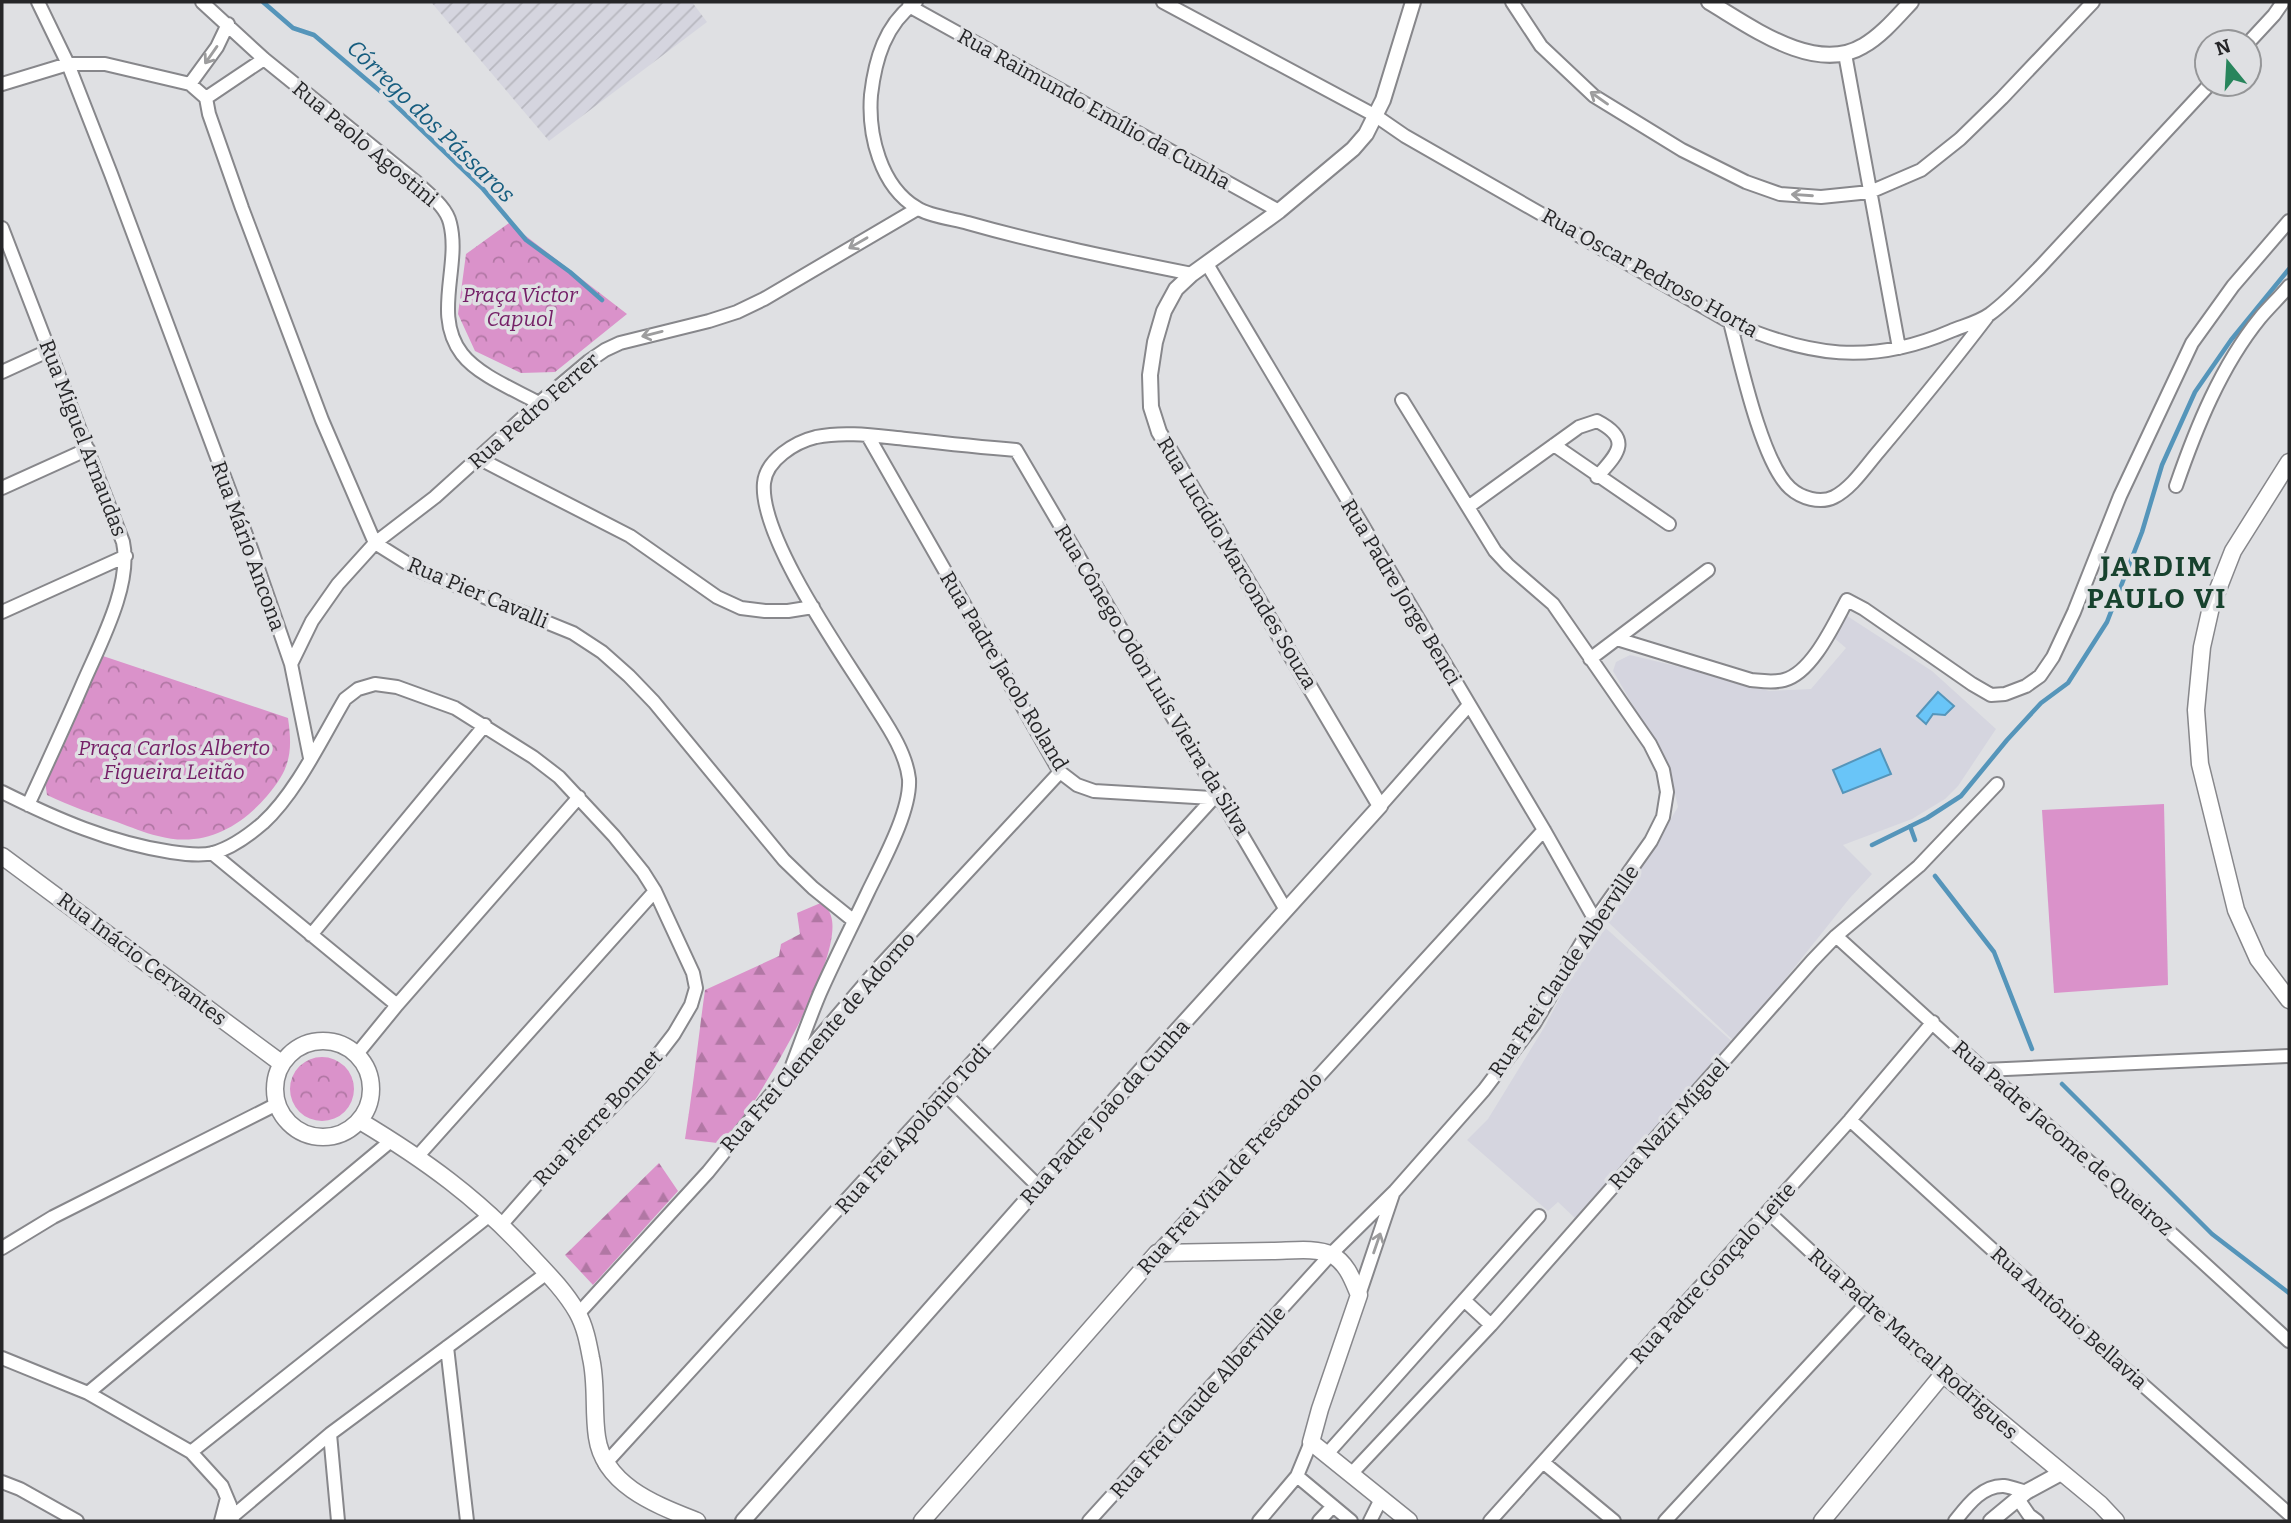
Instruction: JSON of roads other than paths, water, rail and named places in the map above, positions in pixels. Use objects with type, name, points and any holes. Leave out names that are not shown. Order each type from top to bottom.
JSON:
[{"type":"main road","points":[[2289,462],[2233,551],[2210,607],[2202,647],[2196,710],[2200,764],[2236,910],[2258,958],[2289,1000]]},
{"type":"main road","name":"Rua Inácio Cervantes","points":[[2,856],[281,1063]]},
{"type":"main road","points":[[326,1040],[343,1044],[357,1054],[369,1073],[372,1094],[368,1109],[359,1121],[346,1132],[330,1137],[313,1136],[297,1130],[285,1119],[276,1104],[274,1090],[281,1063],[293,1050],[309,1042],[326,1040]]},
{"type":"main road","points":[[359,1121],[449,1178],[496,1219],[565,1294],[579,1314],[587,1336],[595,1373],[596,1436],[605,1464],[625,1484],[656,1504],[697,1521]]},
{"type":"main road","points":[[1157,1253],[1318,1251],[1331,1254],[1342,1262],[1359,1295],[1311,1442],[1409,1521]]},
{"type":"main road","name":"Rua Frei Vital de Frescarolo","points":[[922,1521],[1157,1253]]},
{"type":"main road","points":[[1822,1521],[1943,1374]]},
{"type":"main road","name":"Rua Padre Marcal Rodrigues","points":[[1943,1374],[2100,1504],[2116,1521]]},
{"type":"street","name":"Rua Mário Ancona","points":[[38,2],[68,64],[111,174],[252,551],[291,664],[310,758]]},
{"type":"street","name":"Rua Paolo Agostini","points":[[202,2],[264,60],[416,182],[437,202],[450,221],[453,243],[448,298],[451,336],[463,355],[479,369],[539,403]]},
{"type":"street","name":"Rua Oscar Pedroso Horta","points":[[1163,2],[1376,116],[1405,136],[1730,323],[1784,344],[1821,352],[1873,353],[1899,348],[1936,338],[1988,316],[2040,267],[2197,98]]},
{"type":"street","name":"Rua Lucídio Marcondes Souza","points":[[1380,806],[1159,432],[1151,407],[1150,375],[1155,342],[1164,311],[1176,289],[1192,274],[1279,211],[1353,149],[1366,134],[1376,116],[1398,56],[1413,2]]},
{"type":"street","points":[[1512,2],[1541,46],[1594,96],[1682,150],[1746,183],[1780,194],[1821,197],[1870,192],[1921,170],[1960,139],[2002,98],[2093,2]]},
{"type":"street","points":[[1709,2],[1773,39],[1809,53],[1845,54],[1864,46],[1911,2]]},
{"type":"street","points":[[2262,28],[2283,2]]},
{"type":"street","points":[[912,4],[896,22],[881,46],[874,70],[869,119],[877,154],[886,173],[917,209],[1054,246],[1192,274]]},
{"type":"street","name":"Rua Raimundo Emílio da Cunha","points":[[912,4],[1279,211]]},
{"type":"street","points":[[190,84],[217,47],[228,24]]},
{"type":"street","points":[[1845,54],[1899,348]]},
{"type":"street","points":[[206,98],[264,60]]},
{"type":"street","points":[[2,84],[68,64],[106,64],[190,84],[206,98],[209,114],[247,221],[322,420],[375,543]]},
{"type":"street","name":"Rua Pedro Ferrer","points":[[291,664],[319,611],[338,583],[375,543],[435,497],[539,403],[605,350],[621,342],[737,312],[764,299],[917,209]]},
{"type":"street","points":[[1617,639],[1751,680],[1784,680],[1795,676],[1806,667],[1847,600],[1991,695],[2005,694],[2026,686],[2040,676],[2053,657],[2120,496],[2192,343],[2233,286],[2289,221]]},
{"type":"street","name":"Rua Miguel Arnaudas","points":[[2,228],[4,242],[50,350],[126,556],[120,588],[105,632],[28,805]]},
{"type":"street","name":"Rua Padre Jorge Benci","points":[[1207,264],[1545,830],[1595,920]]},
{"type":"street","points":[[2176,486],[2193,437],[2230,365],[2260,318],[2289,286]]},
{"type":"street","points":[[1730,323],[1766,446],[1778,473],[1790,487],[1805,497],[1822,501],[1844,490],[1859,474],[1938,381],[1988,316]]},
{"type":"street","points":[[2,372],[50,350]]},
{"type":"street","name":"Rua Frei Claude Alberville","points":[[1089,1521],[1331,1254],[1395,1191],[1484,1090],[1534,1024],[1595,920],[1651,841],[1664,817],[1667,792],[1663,770],[1650,744],[1553,604],[1495,551],[1402,400]]},
{"type":"street","points":[[1468,507],[1554,445],[1588,423],[1597,421],[1605,425],[1617,438],[1619,447],[1618,453],[1597,477]]},
{"type":"street","points":[[790,1071],[820,994],[890,846],[906,804],[909,781],[905,761],[887,724],[813,607],[774,534],[764,503],[764,480],[777,458],[793,445],[816,437],[844,434],[869,436]]},
{"type":"street","name":"Rua Cônego Odon Luís Vieira da Silva","points":[[869,436],[1016,450],[1215,795],[1286,911]]},
{"type":"street","name":"Rua Padre Jacob Roland","points":[[869,436],[1060,772],[1077,785],[1094,791],[1215,795]]},
{"type":"street","points":[[1554,445],[1669,524]]},
{"type":"street","points":[[2,488],[88,449]]},
{"type":"street","points":[[478,458],[629,536],[717,597],[741,608],[788,611],[813,607]]},
{"type":"street","name":"Rua Pier Cavalli","points":[[375,543],[418,570],[563,628],[602,652],[654,702],[784,860],[854,921]]},
{"type":"street","points":[[2,612],[126,556]]},
{"type":"street","points":[[1590,659],[1708,569]]},
{"type":"street","name":"Rua Pierre Bonnet","points":[[191,1452],[496,1219],[538,1183],[640,1078],[674,1034],[691,1005],[696,988],[693,973],[655,891],[614,836],[559,777],[485,725],[455,708],[397,687],[375,684],[358,689],[345,699],[310,758]]},
{"type":"street","name":"Rua Padre João da Cunha","points":[[743,1521],[1038,1186],[1469,705]]},
{"type":"street","points":[[311,935],[485,725]]},
{"type":"street","points":[[2,792],[83,829],[136,847],[185,854],[212,853],[239,841],[264,822],[288,795],[310,758]]},
{"type":"street","name":"Rua Frei Clemente de Adorno","points":[[579,1314],[708,1171],[881,965],[1060,772]]},
{"type":"street","name":"Rua Nazir Miguel","points":[[1351,1474],[1491,1325],[1836,936],[1919,866],[1997,784]]},
{"type":"street","name":"Rua Frei Apolônio Todi","points":[[605,1464],[1215,795]]},
{"type":"street","points":[[357,1054],[579,797]]},
{"type":"street","name":"Rua Frei Vital de Frescarolo","points":[[1157,1253],[1545,830]]},
{"type":"street","points":[[212,853],[397,1005]]},
{"type":"street","points":[[416,1157],[655,891]]},
{"type":"street","name":"Rua Padre Jacome de Queiroz","points":[[1836,936],[2173,1235],[2289,1342]]},
{"type":"street","name":"Rua Padre Gonçalo Leite","points":[[1490,1521],[1850,1120],[1933,1022]]},
{"type":"street","points":[[1984,1070],[2289,1056]]},
{"type":"street","points":[[945,1094],[1038,1186]]},
{"type":"street","points":[[2,1248],[73,1206],[276,1104]]},
{"type":"street","name":"Rua Antônio Bellavia","points":[[1850,1120],[2083,1332],[2289,1514]]},
{"type":"street","points":[[88,1393],[392,1140]]},
{"type":"street","points":[[1359,1295],[1395,1191]]},
{"type":"street","name":"Rua Padre Marcal Rodrigues","points":[[1768,1212],[1943,1374]]},
{"type":"street","points":[[1327,1454],[1539,1216]]},
{"type":"street","points":[[229,1520],[330,1434],[547,1273]]},
{"type":"street","points":[[1464,1300],[1491,1325]]},
{"type":"street","points":[[1665,1521],[1866,1304]]},
{"type":"street","points":[[447,1347],[467,1521]]},
{"type":"street","points":[[2,1358],[88,1393],[191,1452],[222,1486],[227,1496],[229,1520]]},
{"type":"street","points":[[330,1434],[338,1521]]},
{"type":"street","points":[[1259,1521],[1297,1476],[1311,1442]]},
{"type":"street","points":[[1544,1463],[1614,1521]]},
{"type":"street","points":[[1991,1521],[2022,1496],[2061,1473]]},
{"type":"street","points":[[1297,1476],[1351,1521]]},
{"type":"street","points":[[2,1482],[77,1521]]},
{"type":"street","points":[[1955,1521],[1970,1502],[1995,1487],[2005,1486],[2022,1496],[2029,1515],[2037,1521]]},
{"type":"street","points":[[1370,1521],[1381,1499]]},
{"type":"street","points":[[1319,1521],[1333,1506]]},
{"type":"water","points":[[1938,692],[1954,706],[1945,715],[1933,714],[1926,724],[1917,716]]},
{"type":"water","points":[[1880,749],[1891,774],[1843,793],[1833,770]]},
{"type":"waterway","name":"Córrego dos Pássaros","points":[[263,2],[293,28],[314,35],[387,97],[483,189],[526,240],[570,272],[602,300]]},
{"type":"waterway","points":[[1872,845],[1927,818],[1961,796],[2041,703],[2068,683],[2107,622],[2142,532],[2162,465],[2195,392],[2231,340],[2289,269]]},
{"type":"waterway","points":[[1910,826],[1915,840]]},
{"type":"waterway","points":[[1935,876],[1994,952],[2032,1049]]},
{"type":"waterway","points":[[2062,1084],[2212,1234],[2289,1293]]},
{"type":"district","name":"JARDIM PAULO VI","points":[[2157,582]]},
{"type":"park label","name":"Praça Victor Capuol","points":[[520,307]]},
{"type":"park label","name":"Praça Carlos Alberto Figueira Leitão","points":[[174,760]]}]
